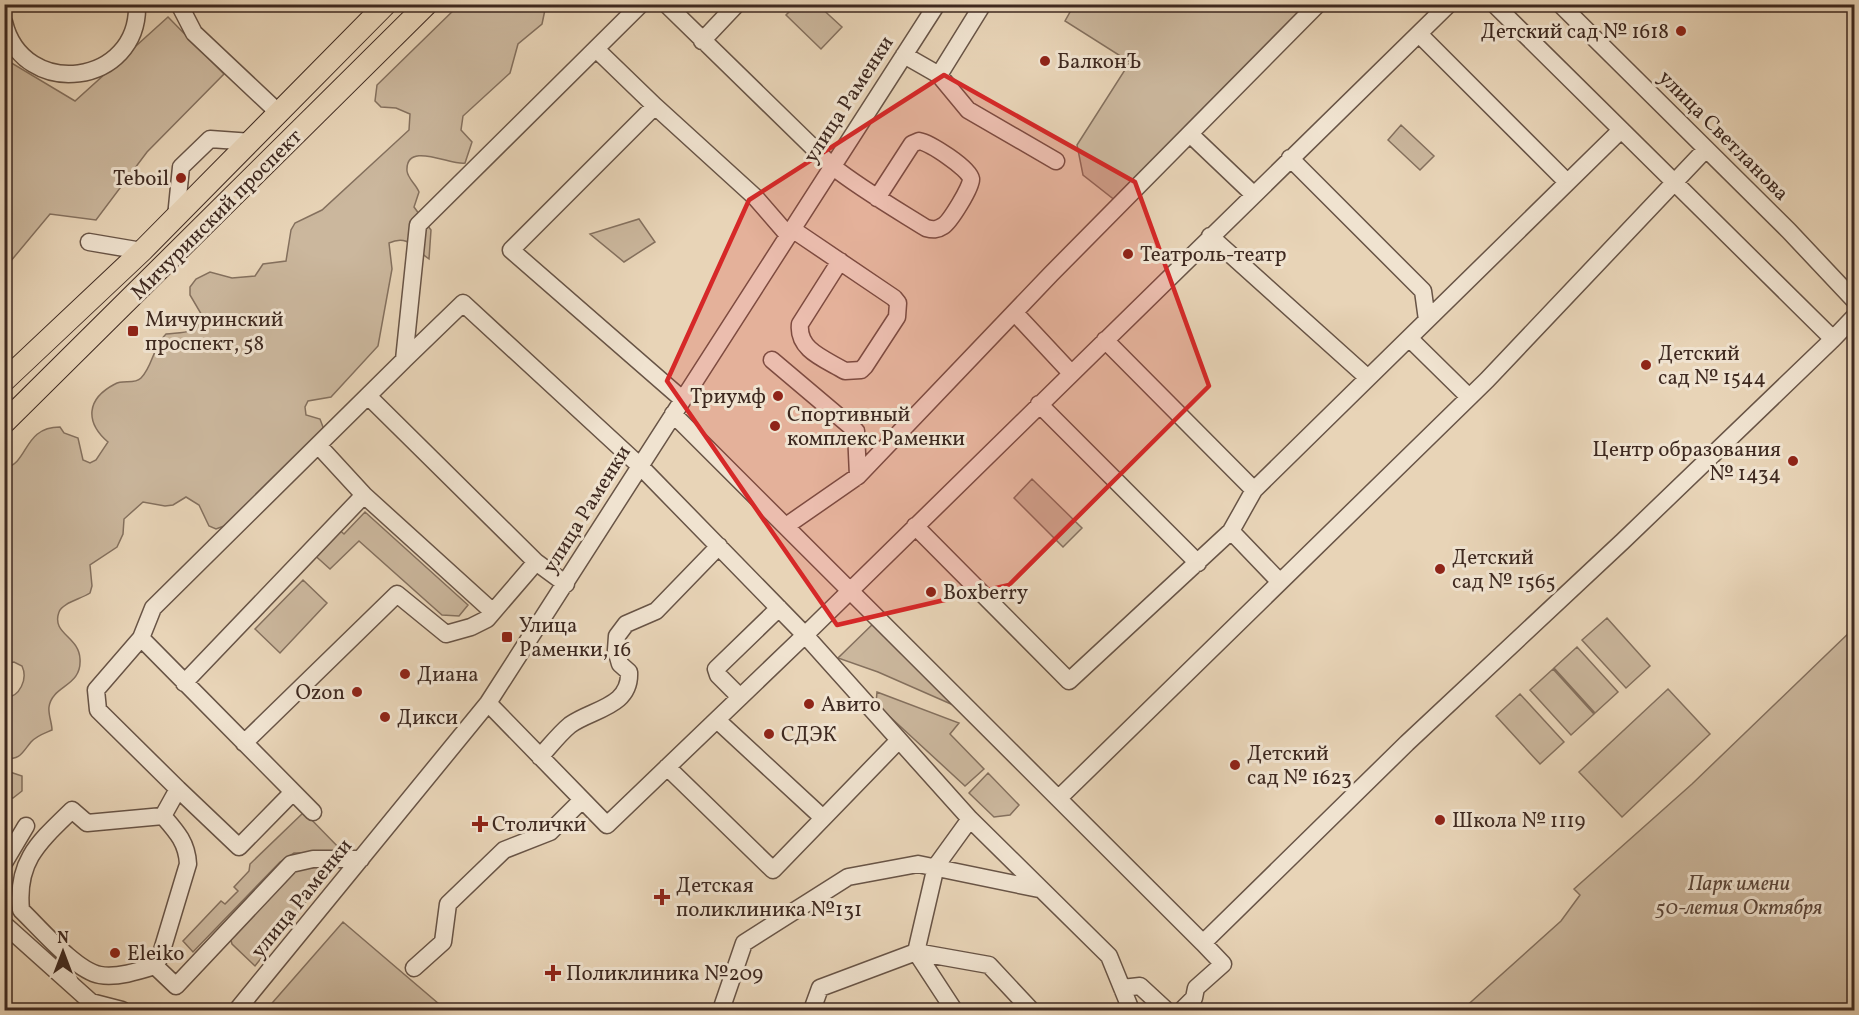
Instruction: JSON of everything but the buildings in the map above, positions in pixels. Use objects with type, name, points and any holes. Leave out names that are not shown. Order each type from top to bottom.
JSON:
[{"type":"main road","name":"Мичуринский проспект","points":[[4,381],[142,251],[280,114],[386,4]]},
{"type":"main road","name":"Мичуринский проспект","points":[[4,423],[427,4]]},
{"type":"street","points":[[4,22],[17,50],[33,65],[54,74],[77,75],[99,69],[117,56],[131,37],[137,16],[136,4]]},
{"type":"street","points":[[179,4],[194,33],[280,114]]},
{"type":"street","points":[[404,360],[418,225],[641,4]]},
{"type":"street","points":[[666,4],[832,166],[877,198],[926,228],[934,230],[947,224],[970,185],[970,176],[964,168],[919,141],[912,144],[877,198]]},
{"type":"street","points":[[702,41],[737,4]]},
{"type":"street","points":[[939,75],[982,4]]},
{"type":"street","points":[[786,526],[858,476],[1318,4]]},
{"type":"street","points":[[488,703],[607,825],[805,635],[1449,4]]},
{"type":"street","points":[[1494,4],[1833,339]]},
{"type":"street","name":"улица Светланова","points":[[1560,4],[1854,300]]},
{"type":"street","name":"улица Раменки","points":[[237,1011],[488,703],[904,55],[933,6]]},
{"type":"street","points":[[1419,34],[1567,183]]},
{"type":"street","points":[[596,49],[655,106],[755,196],[790,232],[840,261],[894,298],[899,309],[897,317],[866,366],[851,371],[845,371],[805,346],[799,331],[800,324],[840,261]]},
{"type":"street","points":[[904,55],[939,75],[968,110],[1056,161]]},
{"type":"street","points":[[655,106],[511,250],[682,399]]},
{"type":"street","points":[[915,526],[1069,681],[1231,531],[1254,490],[1621,129]]},
{"type":"street","points":[[1191,135],[1253,194]]},
{"type":"street","points":[[176,217],[181,167],[210,139],[252,142]]},
{"type":"street","points":[[1059,798],[1469,397],[1706,149]]},
{"type":"street","points":[[1290,158],[1423,291],[1428,320]]},
{"type":"street","points":[[1210,236],[1368,378]]},
{"type":"street","points":[[89,242],[142,251]]},
{"type":"street","points":[[293,792],[239,847],[98,710],[96,690],[141,639],[153,608],[463,303],[640,466],[805,635],[970,819],[1109,956],[1131,1011]]},
{"type":"street","points":[[1015,313],[1071,373]]},
{"type":"street","points":[[1203,943],[1407,743],[1623,541],[1854,317]]},
{"type":"street","points":[[1409,338],[1469,397]]},
{"type":"street","points":[[1105,340],[1254,490]]},
{"type":"street","points":[[772,360],[856,431],[858,476]]},
{"type":"street","points":[[368,396],[536,562],[566,584]]},
{"type":"street","points":[[1040,404],[1198,562]]},
{"type":"street","points":[[673,414],[1223,964],[1196,988],[1194,998],[1182,1011]]},
{"type":"street","points":[[318,446],[364,495],[493,612]]},
{"type":"street","points":[[184,683],[364,495]]},
{"type":"street","points":[[1231,531],[1280,582]]},
{"type":"street","points":[[540,757],[570,726],[619,700],[630,683],[629,672],[621,664],[616,650],[618,636],[626,624],[656,611],[719,546]]},
{"type":"street","points":[[244,743],[397,594],[446,634],[471,627],[487,619],[536,562]]},
{"type":"street","points":[[740,697],[718,675],[716,669],[779,608]]},
{"type":"street","points":[[141,639],[313,812]]},
{"type":"street","points":[[717,720],[823,818]]},
{"type":"street","points":[[667,767],[773,870],[899,740]]},
{"type":"street","points":[[163,816],[178,789]]},
{"type":"street","points":[[414,968],[443,942],[448,904],[504,850],[550,831],[582,800]]},
{"type":"street","points":[[72,810],[87,823],[163,816],[183,838],[188,851],[188,864],[160,957],[155,966],[134,972],[100,975],[83,969],[21,910],[19,887],[35,845],[72,810]]},
{"type":"street","points":[[954,1011],[916,952],[936,866],[970,819]]},
{"type":"street","points":[[4,863],[26,826]]},
{"type":"street","points":[[155,966],[176,986],[291,864],[312,859],[361,859]]},
{"type":"street","points":[[721,1011],[744,943],[848,877],[918,864],[1040,889]]},
{"type":"street","points":[[4,924],[91,1002],[122,1011]]},
{"type":"street","points":[[812,1011],[820,988],[916,952],[989,965],[1031,1011]]},
{"type":"street","points":[[1122,988],[1140,986],[1166,1011]]},
{"type":"highlighted area","points":[[944,75],[1135,182],[1209,386],[1009,585],[837,625],[667,381],[749,200]]},
{"type":"green space","points":[[459,5],[546,5],[542,24],[518,44],[510,73],[463,116],[461,130],[472,142],[465,163],[430,156],[413,157],[408,162],[408,174],[419,192],[414,207],[431,230],[429,259],[406,241],[389,243],[392,269],[378,346],[331,397],[308,401],[305,407],[306,415],[320,419],[323,427],[321,434],[224,526],[216,529],[209,526],[199,505],[186,497],[173,505],[165,506],[143,502],[124,519],[123,534],[117,547],[90,565],[92,586],[90,593],[68,604],[59,612],[59,625],[75,645],[80,659],[79,668],[72,681],[51,700],[49,710],[52,730],[35,738],[18,757],[5,759],[5,698],[19,691],[24,671],[22,666],[14,662],[5,664],[5,468],[13,465],[19,459],[39,433],[60,427],[64,433],[78,438],[83,460],[90,463],[96,460],[108,442],[95,427],[92,419],[94,404],[105,390],[115,384],[141,378],[158,344],[166,334],[192,330],[200,323],[203,317],[190,295],[190,287],[196,279],[210,272],[232,278],[255,276],[263,264],[286,261],[291,230],[295,223],[322,210],[409,130],[410,114],[396,108],[381,107],[375,101],[377,85]]},
{"type":"green space","points":[[796,5],[818,5],[842,27],[821,49],[786,15]]},
{"type":"green space","points":[[1074,5],[1311,5],[1116,201],[1083,175],[1077,145],[1130,62],[1065,21]]},
{"type":"green space","points":[[168,17],[224,74],[147,152],[96,220],[50,214],[5,268],[5,59],[75,101]]},
{"type":"green space","points":[[1401,125],[1434,156],[1420,170],[1388,140]]},
{"type":"green space","points":[[639,219],[655,242],[624,262],[590,234]]},
{"type":"green space","points":[[1032,479],[1082,528],[1063,547],[1014,498]]},
{"type":"green space","points":[[365,512],[468,605],[459,616],[442,615],[359,541],[330,569],[310,551],[335,526],[344,534]]},
{"type":"green space","points":[[303,580],[327,603],[280,653],[255,629]]},
{"type":"green space","points":[[1607,618],[1650,666],[1626,688],[1582,640]]},
{"type":"green space","points":[[878,619],[976,715],[878,672],[838,658]]},
{"type":"green space","name":"Парк имени 50-летия Октября","points":[[1854,628],[1854,1010],[1462,1010],[1561,921],[1580,895],[1574,889],[1692,784]]},
{"type":"green space","points":[[1577,647],[1618,692],[1595,713],[1554,668]]},
{"type":"green space","points":[[1553,669],[1594,714],[1571,735],[1530,690]]},
{"type":"green space","points":[[1668,689],[1710,734],[1622,817],[1579,772]]},
{"type":"green space","points":[[877,692],[959,723],[950,734],[984,769],[965,786],[876,704]]},
{"type":"green space","points":[[1520,694],[1564,742],[1540,764],[1496,716]]},
{"type":"green space","points":[[4,770],[22,776],[22,791],[13,798],[5,798]]},
{"type":"green space","points":[[988,773],[1019,805],[1010,815],[994,817],[969,793]]},
{"type":"green space","points":[[304,812],[344,853],[294,853],[280,862],[193,952],[183,941],[221,901],[225,904],[238,891],[234,887],[249,871],[250,864]]},
{"type":"green space","points":[[319,867],[324,870],[325,878],[255,966],[232,944],[230,937],[293,870]]},
{"type":"green space","points":[[343,922],[446,1010],[266,1010]]},
{"type":"place","name":"Детский сад № 1618","points":[[1681,31]]},
{"type":"place","name":"БалконЪ","points":[[1045,61]]},
{"type":"place","name":"Teboil","points":[[181,178]]},
{"type":"place","name":"Театроль-театр","points":[[1128,254]]},
{"type":"place","name":"Мичуринский проспект, 58","points":[[133,331]]},
{"type":"place","name":"Детский сад № 1544","points":[[1646,365]]},
{"type":"place","name":"Триумф","points":[[778,396]]},
{"type":"place","name":"Спортивный комплекс Раменки","points":[[775,426]]},
{"type":"place","name":"Центр образования № 1434","points":[[1793,461]]},
{"type":"place","name":"Детский сад № 1565","points":[[1440,569]]},
{"type":"place","name":"Boxberry","points":[[931,592]]},
{"type":"place","name":"Улица Раменки, 16","points":[[507,637]]},
{"type":"place","name":"Диана","points":[[405,674]]},
{"type":"place","name":"Ozon","points":[[357,692]]},
{"type":"place","name":"Авито","points":[[809,704]]},
{"type":"place","name":"Дикси","points":[[385,717]]},
{"type":"place","name":"СДЭК","points":[[769,734]]},
{"type":"place","name":"Детский сад № 1623","points":[[1235,765]]},
{"type":"place","name":"Школа № 1119","points":[[1440,820]]},
{"type":"place","name":"Столички","points":[[480,824]]},
{"type":"place","name":"Детская поликлиника №131","points":[[662,897]]},
{"type":"place","name":"Eleiko","points":[[115,953]]},
{"type":"place","name":"Поликлиника №209","points":[[553,973]]}]
